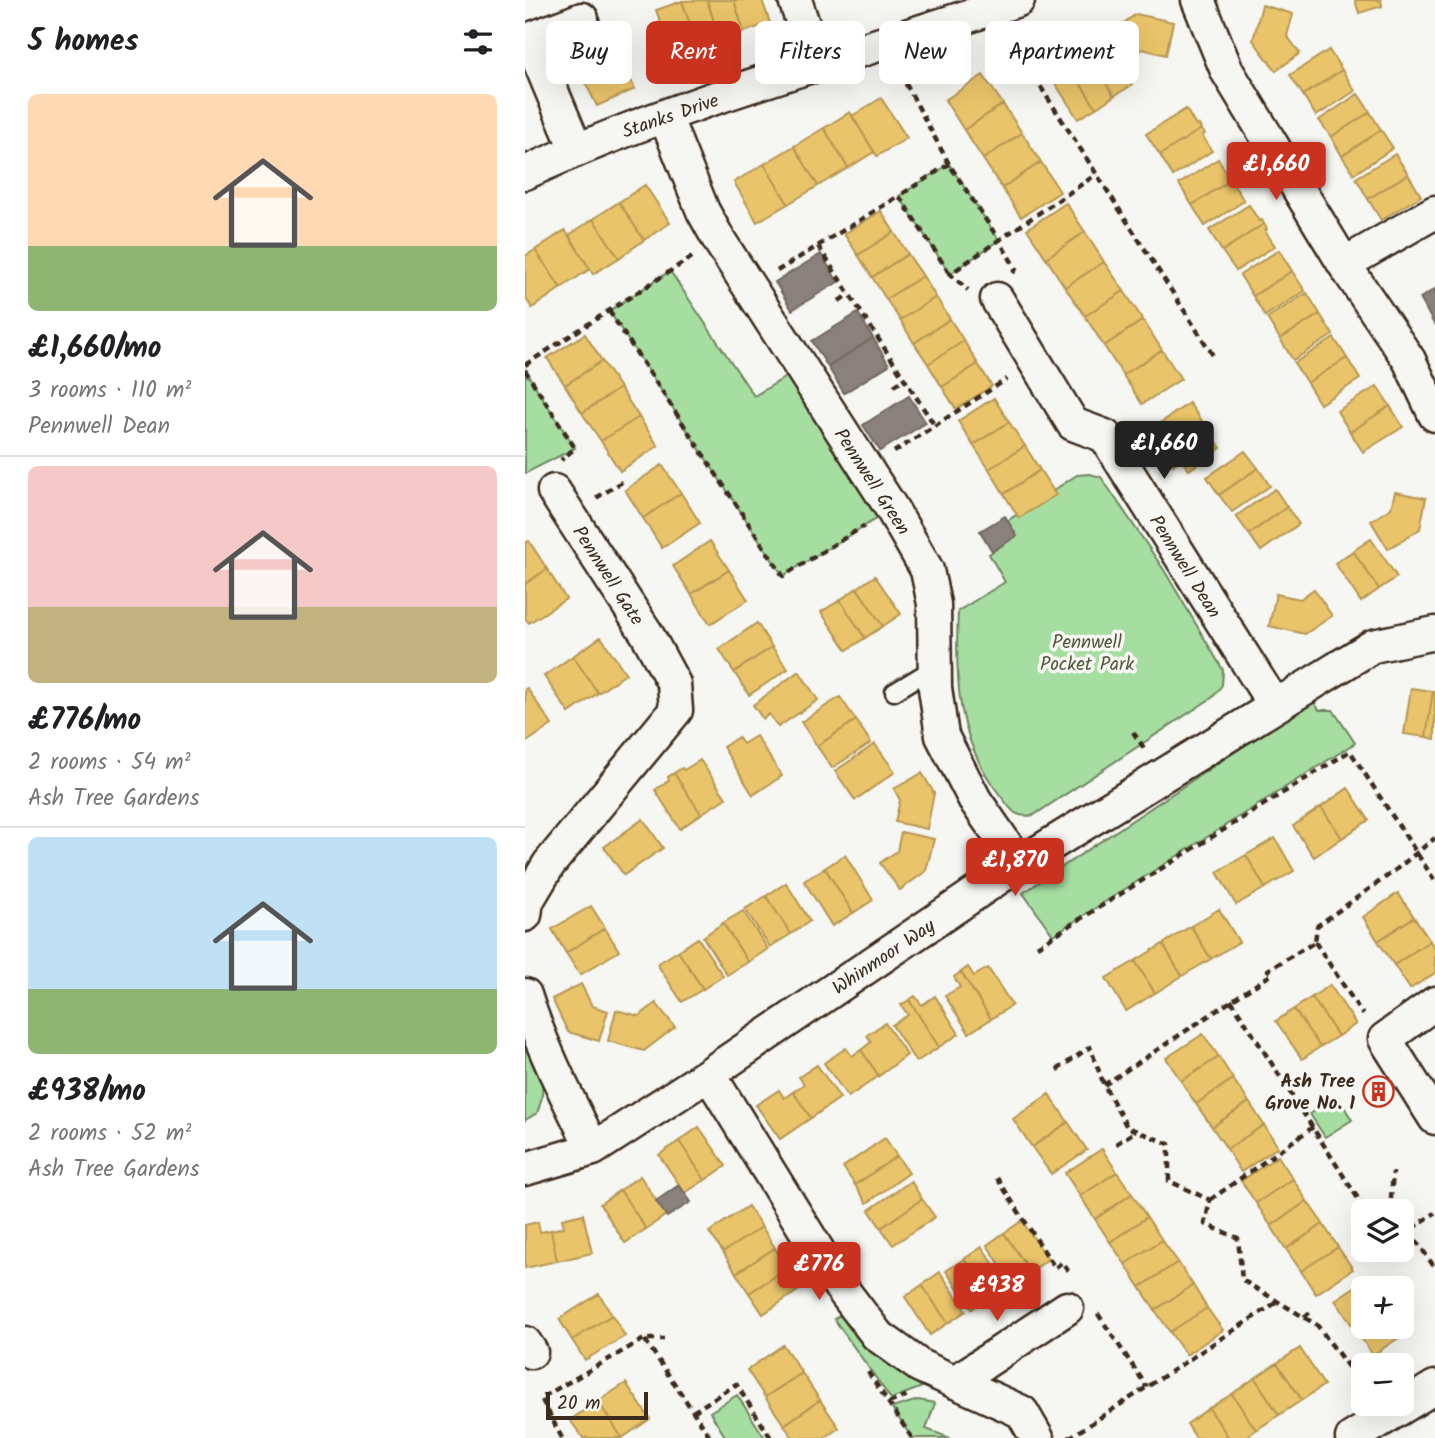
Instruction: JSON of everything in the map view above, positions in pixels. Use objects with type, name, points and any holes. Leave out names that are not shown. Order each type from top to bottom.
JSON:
[{"type":"street","points":[[795,0],[802,21]]},
{"type":"street","points":[[1198,0],[1227,71],[1344,264],[1409,360],[1435,415]]},
{"type":"street","name":"Stanks Drive","points":[[954,21],[1005,4]]},
{"type":"street","points":[[576,149],[527,33],[582,19]]},
{"type":"street","name":"Stanks Drive","points":[[525,173],[576,149],[761,84]]},
{"type":"street","name":"Pennwell Green","points":[[666,116],[703,211],[719,240],[892,509],[927,570],[934,604],[935,688],[942,736],[975,800],[1019,864]]},
{"type":"street","points":[[1344,264],[1435,212]]},
{"type":"street","name":"Pennwell Dean","points":[[997,299],[1073,424],[1105,436],[1275,706]]},
{"type":"street","name":"Pennwell Gate","points":[[525,915],[527,901],[549,864],[689,713],[647,634],[555,483]]},
{"type":"street","name":"Whinmoor Way","points":[[525,1169],[593,1149],[709,1074],[1019,864],[1373,646],[1435,633]]},
{"type":"street","points":[[525,995],[551,1063],[593,1149]]},
{"type":"street","points":[[1435,1003],[1385,1039],[1435,1118]]},
{"type":"street","points":[[709,1074],[839,1285],[877,1335],[920,1366],[1021,1412],[1037,1438]]},
{"type":"street","points":[[955,1382],[1067,1308]]},
{"type":"street","points":[[1352,1438],[1435,1387]]},
{"type":"lane","points":[[894,692],[935,667]]},
{"type":"path","points":[[1005,4],[1097,174],[1214,357]]},
{"type":"path","points":[[899,196],[950,274],[972,293],[997,299],[1016,269],[949,164],[906,84]]},
{"type":"path","points":[[750,288],[949,164]]},
{"type":"path","points":[[950,274],[1097,174]]},
{"type":"path","points":[[555,483],[575,448],[525,368],[719,240]]},
{"type":"path","points":[[818,246],[935,426]]},
{"type":"path","points":[[839,301],[849,294]]},
{"type":"path","points":[[609,311],[783,576],[892,509]]},
{"type":"path","points":[[867,470],[1035,360]]},
{"type":"path","points":[[894,386],[904,379]]},
{"type":"path","points":[[1037,946],[1350,751],[1435,881]]},
{"type":"path","points":[[1385,1039],[1366,1019],[1315,942],[1317,926],[1393,872],[1435,838]]},
{"type":"path","points":[[1104,1085],[1272,974],[1268,970],[1315,942]]},
{"type":"path","points":[[1231,1000],[1358,1199]]},
{"type":"path","points":[[1057,1070],[1090,1047],[1104,1085],[1127,1127],[1169,1144],[1170,1181],[1210,1200]]},
{"type":"path","points":[[1313,1127],[1210,1200],[1205,1224],[1238,1238],[1242,1280],[1317,1325],[1351,1371]]},
{"type":"path","points":[[1116,1144],[1136,1131]]},
{"type":"path","points":[[1391,1199],[1393,1172]]},
{"type":"path","points":[[1414,1227],[1435,1213]]},
{"type":"path","points":[[1414,1237],[1435,1268]]},
{"type":"path","points":[[1069,1438],[1277,1302]]},
{"type":"path","points":[[1304,1317],[1312,1311]]},
{"type":"path","points":[[644,1339],[711,1438]]},
{"type":"path","points":[[562,1438],[541,1398],[644,1339],[664,1339]]},
{"type":"path","points":[[693,1412],[736,1384],[771,1438]]},
{"type":"green space","points":[[949,164],[999,240],[950,274],[899,196]]},
{"type":"green space","points":[[670,271],[754,396],[801,368],[892,509],[783,576],[609,311]]},
{"type":"green space","points":[[525,370],[575,448],[526,473],[525,471]]},
{"type":"green space","name":"Pennwell Pocket Park","points":[[1077,475],[1101,477],[1164,570],[1223,670],[1222,685],[1213,697],[1034,815],[1022,816],[1010,809],[985,774],[967,730],[958,684],[958,611],[1005,582],[989,554],[1016,536],[1007,521]]},
{"type":"green space","points":[[1313,700],[1319,710],[1333,710],[1355,743],[1053,935],[1023,893]]},
{"type":"green space","points":[[525,1045],[536,1062],[543,1086],[537,1113],[525,1120]]},
{"type":"green space","points":[[1338,1097],[1352,1120],[1325,1137],[1310,1114]]},
{"type":"green space","points":[[846,1312],[879,1354],[899,1372],[922,1387],[891,1399],[834,1319]]},
{"type":"green space","points":[[737,1395],[765,1438],[726,1438],[710,1412]]},
{"type":"green space","points":[[918,1400],[935,1403],[926,1429],[950,1438],[912,1438],[892,1408]]},
{"type":"building: Homes","points":[[707,0],[734,0],[741,21],[714,21]]},
{"type":"building: Homes","points":[[707,0],[714,21],[689,21],[682,1]]},
{"type":"building: Homes","points":[[734,0],[762,0],[769,21],[755,21],[755,28],[744,32]]},
{"type":"building: Homes","points":[[1355,0],[1381,0],[1382,6],[1359,13]]},
{"type":"building: Homes","points":[[682,1],[689,21],[660,21],[656,10]]},
{"type":"building: Homes","points":[[1262,5],[1293,14],[1287,36],[1300,53],[1276,71],[1253,40]]},
{"type":"building: Homes","points":[[1136,14],[1173,22],[1166,55],[1142,49],[1139,51],[1139,21],[1126,21]]},
{"type":"building: Homes","points":[[1329,50],[1342,70],[1303,95],[1290,75]]},
{"type":"building: Homes","points":[[1342,70],[1355,91],[1316,116],[1303,95]]},
{"type":"building: Homes","points":[[983,75],[985,84],[989,84],[1003,104],[964,130],[945,100]]},
{"type":"building: Homes","points":[[632,83],[635,89],[597,106],[586,84]]},
{"type":"building: Homes","points":[[1056,84],[1081,84],[1096,108],[1078,119]]},
{"type":"building: Homes","points":[[1081,84],[1106,84],[1114,96],[1096,108]]},
{"type":"building: Homes","points":[[1106,84],[1131,84],[1132,85],[1114,96]]},
{"type":"building: Homes","points":[[1358,94],[1370,112],[1331,137],[1319,120]]},
{"type":"building: Homes","points":[[881,98],[907,138],[877,156],[852,116]]},
{"type":"building: Homes","points":[[1003,104],[1022,133],[983,159],[964,130]]},
{"type":"building: Homes","points":[[1186,109],[1196,126],[1199,125],[1201,129],[1160,155],[1146,134]]},
{"type":"building: Homes","points":[[850,112],[874,152],[848,168],[824,128]]},
{"type":"building: Homes","points":[[1370,112],[1381,130],[1342,156],[1331,137]]},
{"type":"building: Homes","points":[[824,128],[848,168],[818,186],[794,146]]},
{"type":"building: Homes","points":[[1201,129],[1212,151],[1173,176],[1160,155]]},
{"type":"building: Homes","points":[[1381,130],[1393,148],[1354,174],[1342,156]]},
{"type":"building: Homes","points":[[1022,133],[1041,162],[1002,188],[983,159]]},
{"type":"building: Homes","points":[[794,146],[818,186],[788,204],[764,164]]},
{"type":"building: Homes","points":[[1395,154],[1408,174],[1368,199],[1356,178]]},
{"type":"building: Homes","points":[[1218,159],[1231,180],[1192,205],[1179,184]]},
{"type":"building: Homes","points":[[1041,162],[1060,192],[1021,217],[1002,188]]},
{"type":"building: Homes","points":[[764,164],[788,204],[757,222],[734,182]]},
{"type":"building: Homes","points":[[1408,174],[1421,196],[1381,220],[1368,199]]},
{"type":"building: Homes","points":[[1231,180],[1244,201],[1205,226],[1192,205]]},
{"type":"building: Homes","points":[[645,185],[670,223],[644,240],[619,202]]},
{"type":"building: Homes","points":[[619,202],[644,240],[619,258],[593,219]]},
{"type":"building: Homes","points":[[1066,203],[1085,232],[1046,258],[1027,229]]},
{"type":"building: Homes","points":[[1249,205],[1264,224],[1222,251],[1209,230]]},
{"type":"building: Homes","points":[[881,211],[894,232],[858,255],[844,234]]},
{"type":"building: Homes","points":[[593,219],[619,258],[593,274],[569,235]]},
{"type":"building: Homes","points":[[1264,224],[1267,229],[1265,231],[1275,246],[1236,271],[1222,251]]},
{"type":"building: Homes","points":[[565,230],[590,269],[561,288],[535,250]]},
{"type":"building: Homes","points":[[894,232],[908,254],[872,277],[858,255]]},
{"type":"building: Homes","points":[[1085,232],[1104,262],[1065,287],[1046,258]]},
{"type":"building: Homes","points":[[535,250],[561,288],[532,308],[525,297],[525,256]]},
{"type":"building: Homes","points":[[1279,250],[1292,271],[1253,296],[1240,275]]},
{"type":"building: Homes","points":[[908,254],[923,276],[886,299],[872,277]]},
{"type":"building: Homes","points":[[1104,262],[1124,291],[1085,316],[1065,287]]},
{"type":"building: Homes","points":[[1292,271],[1305,291],[1265,316],[1253,296]]},
{"type":"building: Homes","points":[[923,276],[936,297],[900,320],[886,299]]},
{"type":"building: Homes","points":[[1124,291],[1143,320],[1104,346],[1085,316]]},
{"type":"building: Homes","points":[[1307,293],[1320,314],[1280,339],[1267,318]]},
{"type":"building: Homes","points":[[936,297],[950,319],[914,343],[900,320]]},
{"type":"building: Homes","points":[[1320,314],[1333,335],[1293,360],[1280,339]]},
{"type":"building: Homes","points":[[950,319],[964,341],[928,364],[914,343]]},
{"type":"building: Homes","points":[[1143,320],[1162,350],[1123,375],[1104,346]]},
{"type":"building: Homes","points":[[585,334],[602,361],[565,385],[547,358]]},
{"type":"building: Homes","points":[[1334,338],[1347,358],[1307,383],[1294,363]]},
{"type":"building: Homes","points":[[964,341],[978,364],[942,387],[928,364]]},
{"type":"building: Homes","points":[[1162,350],[1181,379],[1142,404],[1123,375]]},
{"type":"building: Homes","points":[[1347,358],[1360,379],[1320,404],[1307,383]]},
{"type":"building: Homes","points":[[602,361],[620,388],[582,413],[565,385]]},
{"type":"building: Homes","points":[[978,364],[992,386],[956,409],[942,387]]},
{"type":"building: Homes","points":[[1377,386],[1390,406],[1350,432],[1337,411]]},
{"type":"building: Homes","points":[[620,388],[639,417],[601,441],[582,413]]},
{"type":"building: Homes","points":[[994,398],[1009,422],[973,445],[958,421]]},
{"type":"building: Homes","points":[[1189,403],[1205,425],[1166,454],[1158,443],[1168,436],[1159,424]]},
{"type":"building: Homes","points":[[1390,406],[1403,427],[1363,452],[1350,432]]},
{"type":"building: Homes","points":[[639,417],[658,446],[620,471],[601,441]]},
{"type":"building: Homes","points":[[1009,422],[1025,446],[989,469],[973,445]]},
{"type":"building: Homes","points":[[1205,425],[1221,448],[1189,470],[1181,459],[1173,465],[1166,454]]},
{"type":"building: Homes","points":[[1025,446],[1040,470],[1004,494],[989,469]]},
{"type":"building: Homes","points":[[1245,451],[1258,468],[1219,495],[1207,477]]},
{"type":"building: Homes","points":[[662,465],[681,493],[643,518],[625,490]]},
{"type":"building: Homes","points":[[1258,468],[1270,486],[1232,512],[1219,495]]},
{"type":"building: Homes","points":[[1040,470],[1056,495],[1019,518],[1004,494]]},
{"type":"building: Homes","points":[[1275,489],[1287,507],[1249,534],[1236,516]]},
{"type":"building: Homes","points":[[1395,492],[1426,498],[1420,529],[1388,549],[1371,521],[1391,508]]},
{"type":"building: Homes","points":[[681,493],[700,523],[662,548],[643,518]]},
{"type":"building: Homes","points":[[1287,507],[1299,524],[1261,551],[1249,534]]},
{"type":"building: Homes","points":[[1371,539],[1397,577],[1379,589],[1353,551]]},
{"type":"building: Homes","points":[[529,541],[547,569],[525,584],[525,543]]},
{"type":"building: Homes","points":[[710,541],[729,570],[691,594],[673,566]]},
{"type":"building: Homes","points":[[1353,551],[1379,589],[1361,602],[1335,563]]},
{"type":"building: Homes","points":[[547,569],[566,599],[529,623],[525,618],[525,584]]},
{"type":"building: Homes","points":[[729,570],[748,600],[710,624],[691,594]]},
{"type":"building: Homes","points":[[875,576],[901,614],[883,626],[857,588]]},
{"type":"building: Homes","points":[[857,588],[883,626],[865,638],[840,600]]},
{"type":"building: Homes","points":[[1314,589],[1332,616],[1305,634],[1269,626],[1276,594],[1300,599]]},
{"type":"building: Homes","points":[[840,600],[865,638],[847,650],[821,612]]},
{"type":"building: Homes","points":[[757,623],[772,647],[734,672],[719,649]]},
{"type":"building: Homes","points":[[601,637],[626,674],[598,693],[573,656]]},
{"type":"building: Homes","points":[[772,647],[788,669],[749,695],[734,672]]},
{"type":"building: Homes","points":[[573,656],[598,693],[569,713],[544,676]]},
{"type":"building: Homes","points":[[799,671],[818,700],[778,727],[769,714],[763,719],[753,705]]},
{"type":"building: Homes","points":[[527,688],[552,725],[525,743],[525,689]]},
{"type":"building: Homes","points":[[1411,688],[1433,691],[1426,737],[1404,734]]},
{"type":"building: Homes","points":[[1435,691],[1435,739],[1426,737]]},
{"type":"building: Homes","points":[[840,697],[856,720],[817,746],[801,722]]},
{"type":"building: Homes","points":[[856,720],[871,743],[832,768],[817,746]]},
{"type":"building: Homes","points":[[756,736],[782,776],[753,795],[723,747],[738,737],[743,744]]},
{"type":"building: Homes","points":[[875,744],[895,772],[855,800],[835,771]]},
{"type":"building: Homes","points":[[700,760],[726,798],[701,814],[674,773]]},
{"type":"building: Homes","points":[[674,773],[701,814],[680,829],[655,790]]},
{"type":"building: Homes","points":[[922,773],[934,793],[927,829],[895,822],[900,800],[894,789]]},
{"type":"building: Homes","points":[[1348,788],[1369,820],[1342,838],[1321,807]]},
{"type":"building: Homes","points":[[1321,807],[1342,838],[1314,857],[1293,826]]},
{"type":"building: Homes","points":[[643,819],[663,848],[624,875],[604,847]]},
{"type":"building: Homes","points":[[901,832],[934,839],[926,871],[900,890],[880,863],[897,851]]},
{"type":"building: Homes","points":[[1275,838],[1294,871],[1265,888],[1246,855]]},
{"type":"building: Homes","points":[[845,855],[873,900],[853,913],[825,868]]},
{"type":"building: Homes","points":[[1246,855],[1265,888],[1236,905],[1217,872]]},
{"type":"building: Homes","points":[[825,868],[853,913],[832,926],[804,881]]},
{"type":"building: Homes","points":[[786,883],[810,921],[791,934],[766,896]]},
{"type":"building: Homes","points":[[1398,893],[1414,917],[1378,941],[1363,917]]},
{"type":"building: Homes","points":[[766,896],[791,934],[770,947],[745,909]]},
{"type":"building: Homes","points":[[591,906],[605,928],[566,953],[552,929]]},
{"type":"building: Homes","points":[[1219,909],[1239,942],[1211,959],[1191,926]]},
{"type":"building: Homes","points":[[743,911],[768,949],[748,962],[723,923]]},
{"type":"building: Homes","points":[[1414,917],[1430,941],[1394,965],[1378,941]]},
{"type":"building: Homes","points":[[723,923],[748,962],[727,975],[703,937]]},
{"type":"building: Homes","points":[[1191,926],[1211,959],[1182,976],[1163,944]]},
{"type":"building: Homes","points":[[605,928],[619,951],[580,975],[566,953]]},
{"type":"building: Homes","points":[[698,938],[723,976],[703,989],[678,951]]},
{"type":"building: Homes","points":[[1430,941],[1435,949],[1435,973],[1410,989],[1394,965]]},
{"type":"building: Homes","points":[[1163,944],[1182,976],[1155,993],[1135,961]]},
{"type":"building: Homes","points":[[678,951],[703,989],[682,1002],[657,964]]},
{"type":"building: Homes","points":[[1135,961],[1155,993],[1126,1011],[1106,978]]},
{"type":"building: Homes","points":[[968,967],[974,976],[988,968],[1012,1005],[991,1019],[961,972]]},
{"type":"building: Homes","points":[[961,972],[991,1019],[969,1033],[945,996],[960,987],[954,977]]},
{"type":"building: Homes","points":[[581,984],[592,1006],[608,1011],[599,1041],[568,1032],[552,999]]},
{"type":"building: Homes","points":[[1330,985],[1356,1024],[1338,1036],[1312,997]]},
{"type":"building: Homes","points":[[915,996],[922,1005],[935,996],[959,1034],[939,1047],[909,1000]]},
{"type":"building: Homes","points":[[1312,997],[1338,1036],[1320,1047],[1294,1009]]},
{"type":"building: Homes","points":[[909,1000],[939,1047],[916,1062],[892,1025],[908,1015],[901,1005]]},
{"type":"building: Homes","points":[[656,1003],[675,1027],[644,1051],[608,1041],[616,1010],[639,1016]]},
{"type":"building: Homes","points":[[1294,1009],[1320,1047],[1302,1059],[1276,1021]]},
{"type":"building: Homes","points":[[885,1023],[907,1055],[879,1076],[861,1050],[871,1042],[867,1035]]},
{"type":"building: Homes","points":[[1203,1034],[1219,1057],[1181,1081],[1166,1058]]},
{"type":"building: Homes","points":[[846,1048],[852,1056],[861,1050],[879,1076],[848,1097],[824,1063]]},
{"type":"building: Homes","points":[[1219,1057],[1233,1079],[1196,1104],[1181,1081]]},
{"type":"building: Homes","points":[[817,1065],[840,1098],[811,1118],[793,1092],[804,1084],[799,1077]]},
{"type":"building: Homes","name":"Ash Tree Grove No. 1","points":[[1380,1077],[1392,1095],[1376,1106],[1364,1087]]},
{"type":"building: Homes","points":[[1233,1079],[1249,1102],[1212,1127],[1196,1104]]},
{"type":"building: Homes","points":[[779,1090],[784,1098],[793,1092],[811,1118],[780,1139],[756,1105]]},
{"type":"building: Homes","points":[[1049,1094],[1068,1122],[1032,1147],[1013,1119]]},
{"type":"building: Homes","points":[[1249,1102],[1264,1125],[1227,1149],[1212,1127]]},
{"type":"building: Homes","points":[[1068,1122],[1087,1150],[1051,1174],[1032,1147]]},
{"type":"building: Homes","points":[[1264,1125],[1278,1147],[1241,1172],[1227,1149]]},
{"type":"building: Homes","points":[[699,1127],[726,1166],[705,1180],[679,1141]]},
{"type":"building: Homes","points":[[885,1138],[897,1156],[855,1185],[843,1167]]},
{"type":"building: Homes","points":[[679,1141],[705,1180],[685,1193],[659,1155]]},
{"type":"building: Homes","points":[[1102,1149],[1117,1172],[1080,1196],[1065,1173]]},
{"type":"building: Homes","points":[[897,1156],[909,1173],[867,1203],[855,1185]]},
{"type":"building: Homes","points":[[1278,1156],[1293,1179],[1256,1203],[1241,1181]]},
{"type":"building: Homes","points":[[1117,1172],[1132,1194],[1095,1219],[1080,1196]]},
{"type":"building: Homes","points":[[640,1176],[666,1215],[646,1229],[620,1190]]},
{"type":"building: Homes","points":[[1293,1179],[1307,1201],[1271,1226],[1256,1203]]},
{"type":"building: Homes","points":[[911,1181],[922,1199],[881,1228],[869,1210]]},
{"type":"building: Homes","points":[[620,1190],[646,1229],[625,1243],[600,1204]]},
{"type":"building: Homes","points":[[1132,1194],[1147,1217],[1110,1242],[1095,1219]]},
{"type":"building: Homes","points":[[922,1199],[935,1217],[893,1245],[881,1228]]},
{"type":"building: Homes","points":[[1307,1201],[1323,1224],[1286,1249],[1271,1226]]},
{"type":"building: Homes","points":[[748,1206],[762,1227],[723,1252],[709,1232]]},
{"type":"building: Homes","points":[[583,1214],[592,1253],[557,1261],[551,1230],[564,1227],[562,1219]]},
{"type":"building: Homes","points":[[1147,1217],[1162,1240],[1125,1264],[1110,1242]]},
{"type":"building: Homes","points":[[1022,1221],[1048,1259],[1031,1272],[1004,1233]]},
{"type":"building: Homes","points":[[538,1222],[540,1232],[551,1230],[557,1261],[525,1268],[525,1225]]},
{"type":"building: Homes","points":[[1323,1224],[1338,1247],[1301,1271],[1286,1249]]},
{"type":"building: Homes","points":[[762,1227],[775,1248],[736,1273],[723,1252]]},
{"type":"building: Homes","points":[[1004,1233],[1031,1272],[1013,1284],[987,1245]]},
{"type":"building: Homes","points":[[1162,1240],[1178,1262],[1140,1287],[1125,1264]]},
{"type":"building: Homes","points":[[982,1247],[1008,1285],[990,1297],[964,1259]]},
{"type":"building: Homes","points":[[1338,1247],[1353,1269],[1316,1294],[1301,1271]]},
{"type":"building: Homes","points":[[775,1248],[788,1268],[749,1293],[736,1273]]},
{"type":"building: Homes","points":[[964,1259],[990,1297],[972,1309],[946,1271]]},
{"type":"building: Homes","points":[[1178,1262],[1193,1285],[1155,1310],[1140,1287]]},
{"type":"building: Homes","points":[[788,1268],[802,1288],[763,1314],[749,1293]]},
{"type":"building: Homes","points":[[940,1272],[966,1311],[948,1323],[922,1285]]},
{"type":"building: Homes","points":[[922,1285],[948,1323],[930,1335],[905,1297]]},
{"type":"building: Homes","points":[[1193,1285],[1207,1308],[1170,1332],[1155,1310]]},
{"type":"building: Homes","points":[[1351,1289],[1351,1324],[1335,1300]]},
{"type":"building: Homes","points":[[599,1294],[612,1315],[572,1340],[559,1319]]},
{"type":"building: Homes","points":[[1207,1308],[1223,1330],[1186,1355],[1170,1332]]},
{"type":"building: Homes","points":[[612,1315],[625,1336],[585,1360],[572,1340]]},
{"type":"building: Homes","points":[[1362,1339],[1397,1339],[1376,1353],[1372,1353]]},
{"type":"building: Homes","points":[[783,1345],[802,1373],[765,1397],[747,1370]]},
{"type":"building: Homes","points":[[1300,1348],[1324,1385],[1302,1400],[1277,1363]]},
{"type":"building: Homes","points":[[1277,1363],[1302,1400],[1279,1415],[1255,1378]]},
{"type":"building: Homes","points":[[802,1373],[820,1400],[784,1425],[765,1397]]},
{"type":"building: Homes","points":[[1255,1378],[1279,1415],[1256,1430],[1232,1394]]},
{"type":"building: Homes","points":[[626,1383],[650,1419],[622,1438],[598,1401]]},
{"type":"building: Homes","points":[[1232,1394],[1256,1430],[1245,1438],[1229,1438],[1209,1408]]},
{"type":"building: Homes","points":[[820,1400],[839,1428],[824,1438],[793,1438],[784,1425]]},
{"type":"building: Homes","points":[[598,1401],[622,1438],[583,1438],[570,1420]]},
{"type":"building: Homes","points":[[1209,1408],[1229,1438],[1196,1438],[1187,1424]]},
{"type":"building: Industry","points":[[821,254],[838,282],[792,310],[775,282]]},
{"type":"building: Industry","points":[[1435,289],[1435,323],[1434,324],[1420,298]]},
{"type":"building: Industry","points":[[858,313],[873,338],[828,367],[812,341]]},
{"type":"building: Industry","points":[[873,338],[889,365],[844,393],[828,367]]},
{"type":"building: Industry","points":[[909,396],[926,423],[880,451],[863,425]]},
{"type":"building: Industry","points":[[1005,516],[1017,536],[992,551],[980,531]]},
{"type":"building: Industry","points":[[679,1185],[691,1202],[667,1217],[656,1201]]},
{"type":"place","name":"Ash Tree Grove No. 1","points":[[1378,1091]]}]
